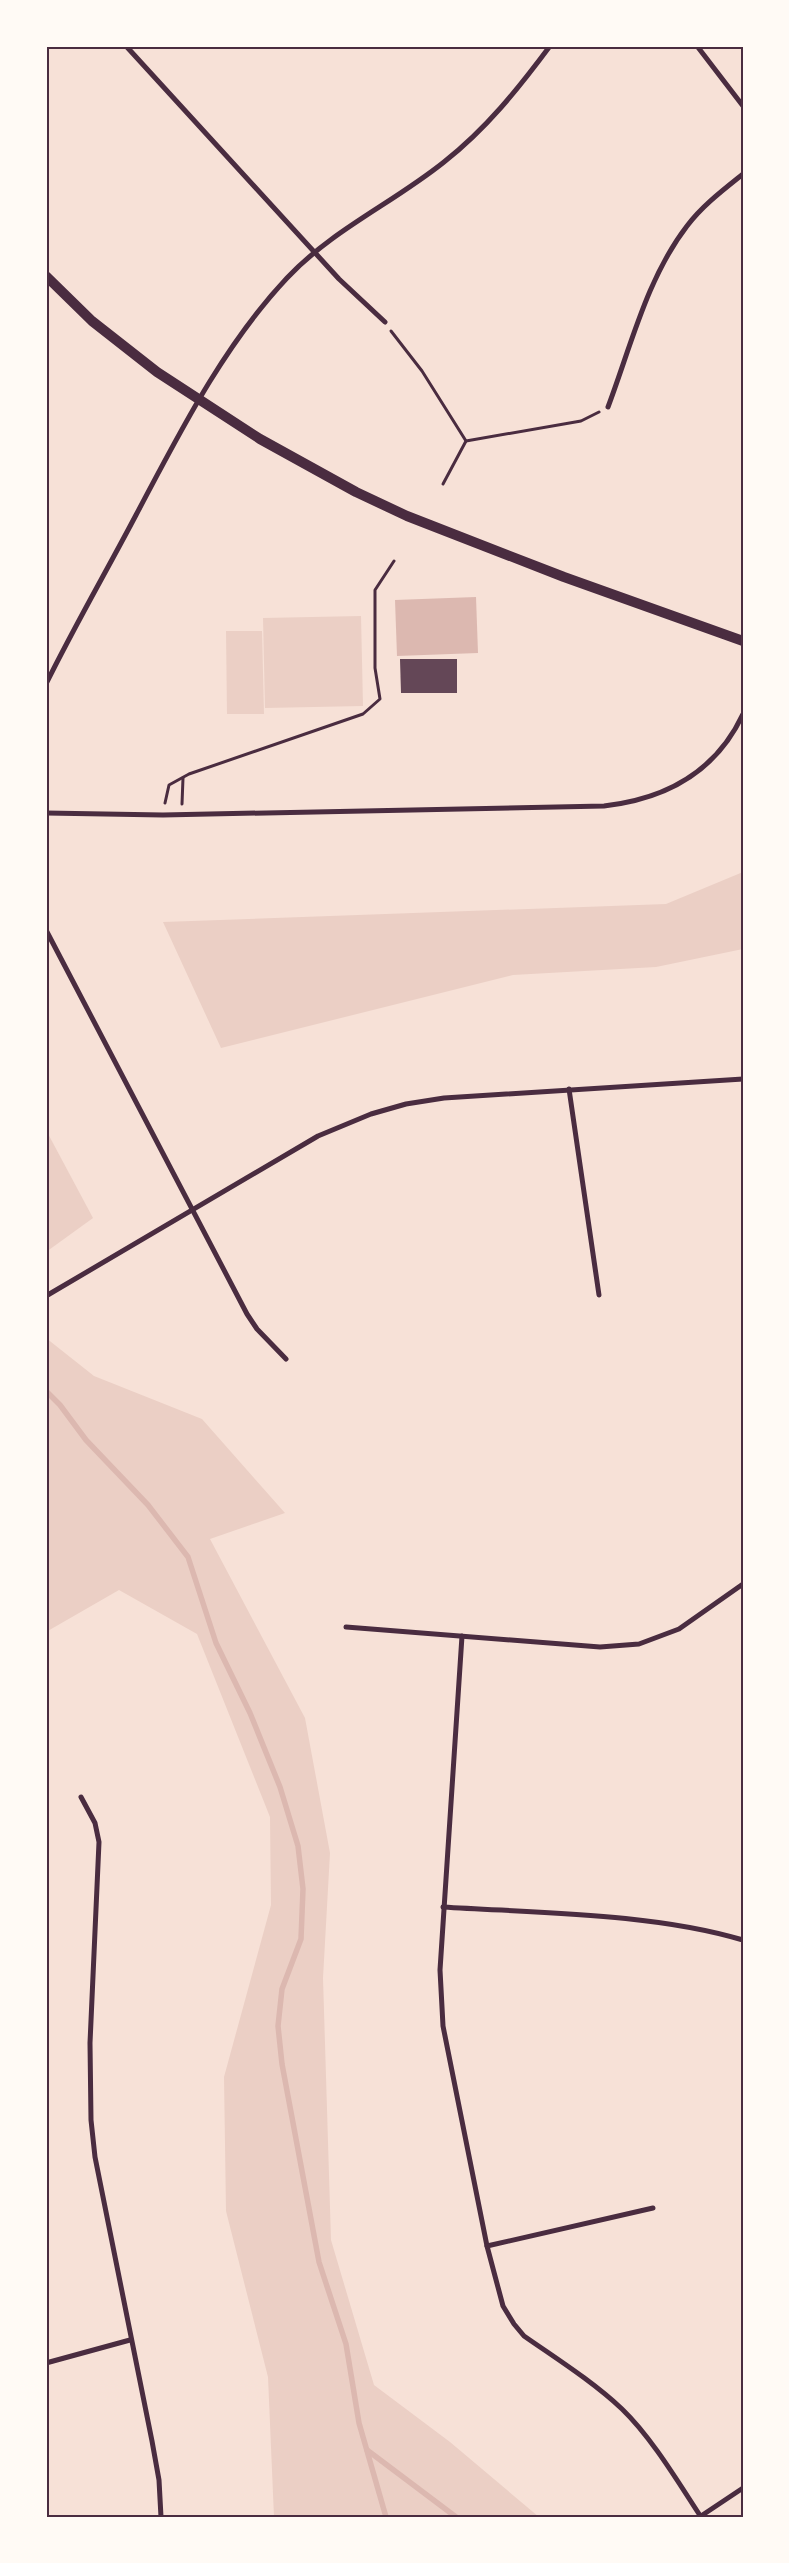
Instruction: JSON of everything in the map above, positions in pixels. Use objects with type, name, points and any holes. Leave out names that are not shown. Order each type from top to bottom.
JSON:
[{"type":"main road","points":[[46,276],[92,321],[124,348],[200,400],[304,464],[407,516],[564,577],[743,641]]},
{"type":"street","points":[[126,46],[350,291],[385,322]]},
{"type":"street","points":[[46,684],[175,441],[264,304],[314,251],[443,163],[477,134],[510,99],[550,46]]},
{"type":"street","points":[[697,46],[743,106]]},
{"type":"street","points":[[608,407],[656,278],[669,252],[688,225],[710,201],[743,174]]},
{"type":"street","points":[[46,813],[182,814],[594,806],[633,803],[674,788],[696,773],[726,740],[743,714]]},
{"type":"street","points":[[46,930],[247,1314],[257,1329],[286,1359]]},
{"type":"street","points":[[46,1296],[318,1136],[371,1114],[406,1104],[444,1098],[743,1079]]},
{"type":"street","points":[[569,1090],[599,1295]]},
{"type":"street","points":[[346,1627],[600,1647],[639,1644],[679,1629],[743,1584]]},
{"type":"street","points":[[462,1636],[443,1907],[440,1970],[443,2026],[487,2246],[503,2306],[524,2336],[602,2392],[623,2410],[640,2429],[701,2516],[743,2488]]},
{"type":"street","points":[[81,1797],[95,1823],[99,1842],[90,2043],[91,2120],[95,2157],[159,2480],[161,2517]]},
{"type":"street","points":[[443,1907],[669,1925],[722,1934],[743,1940]]},
{"type":"street","points":[[487,2246],[653,2208]]},
{"type":"street","points":[[46,2363],[130,2340]]},
{"type":"path","points":[[385,322],[422,371],[466,442]]},
{"type":"path","points":[[466,442],[581,421],[608,407]]},
{"type":"path","points":[[443,484],[466,442]]},
{"type":"path","points":[[163,814],[169,785],[183,778],[363,714],[380,698],[375,668],[375,590],[394,561]]},
{"type":"path","points":[[182,814],[183,778]]},
{"type":"shaded area","points":[[476,597],[478,653],[397,656],[395,600]]},
{"type":"shaded area","points":[[361,616],[363,706],[265,708],[263,618]]},
{"type":"shaded area","points":[[226,631],[262,631],[264,714],[227,714]]},
{"type":"shaded area","points":[[743,872],[743,949],[656,967],[513,975],[221,1048],[163,922],[666,904]]},
{"type":"shaded area","points":[[46,1130],[93,1218],[46,1252]]},
{"type":"shaded area","points":[[46,1338],[94,1376],[202,1419],[285,1513],[210,1539],[305,1718],[330,1853],[323,1978],[331,2240],[374,2385],[450,2442],[539,2517],[274,2517],[268,2377],[226,2211],[224,2077],[271,1905],[270,1817],[197,1634],[119,1590],[46,1632]]},
{"type":"building","points":[[400,659],[457,659],[457,693],[401,693]]},
{"type":"waterway","points":[[46,1391],[60,1405],[86,1440],[148,1505],[188,1557],[216,1643],[250,1713],[280,1787],[298,1846],[303,1889],[301,1939],[282,1989],[278,2026],[282,2064],[319,2262],[346,2344],[359,2423],[386,2517]]},
{"type":"waterway","points":[[367,2450],[456,2517]]}]
